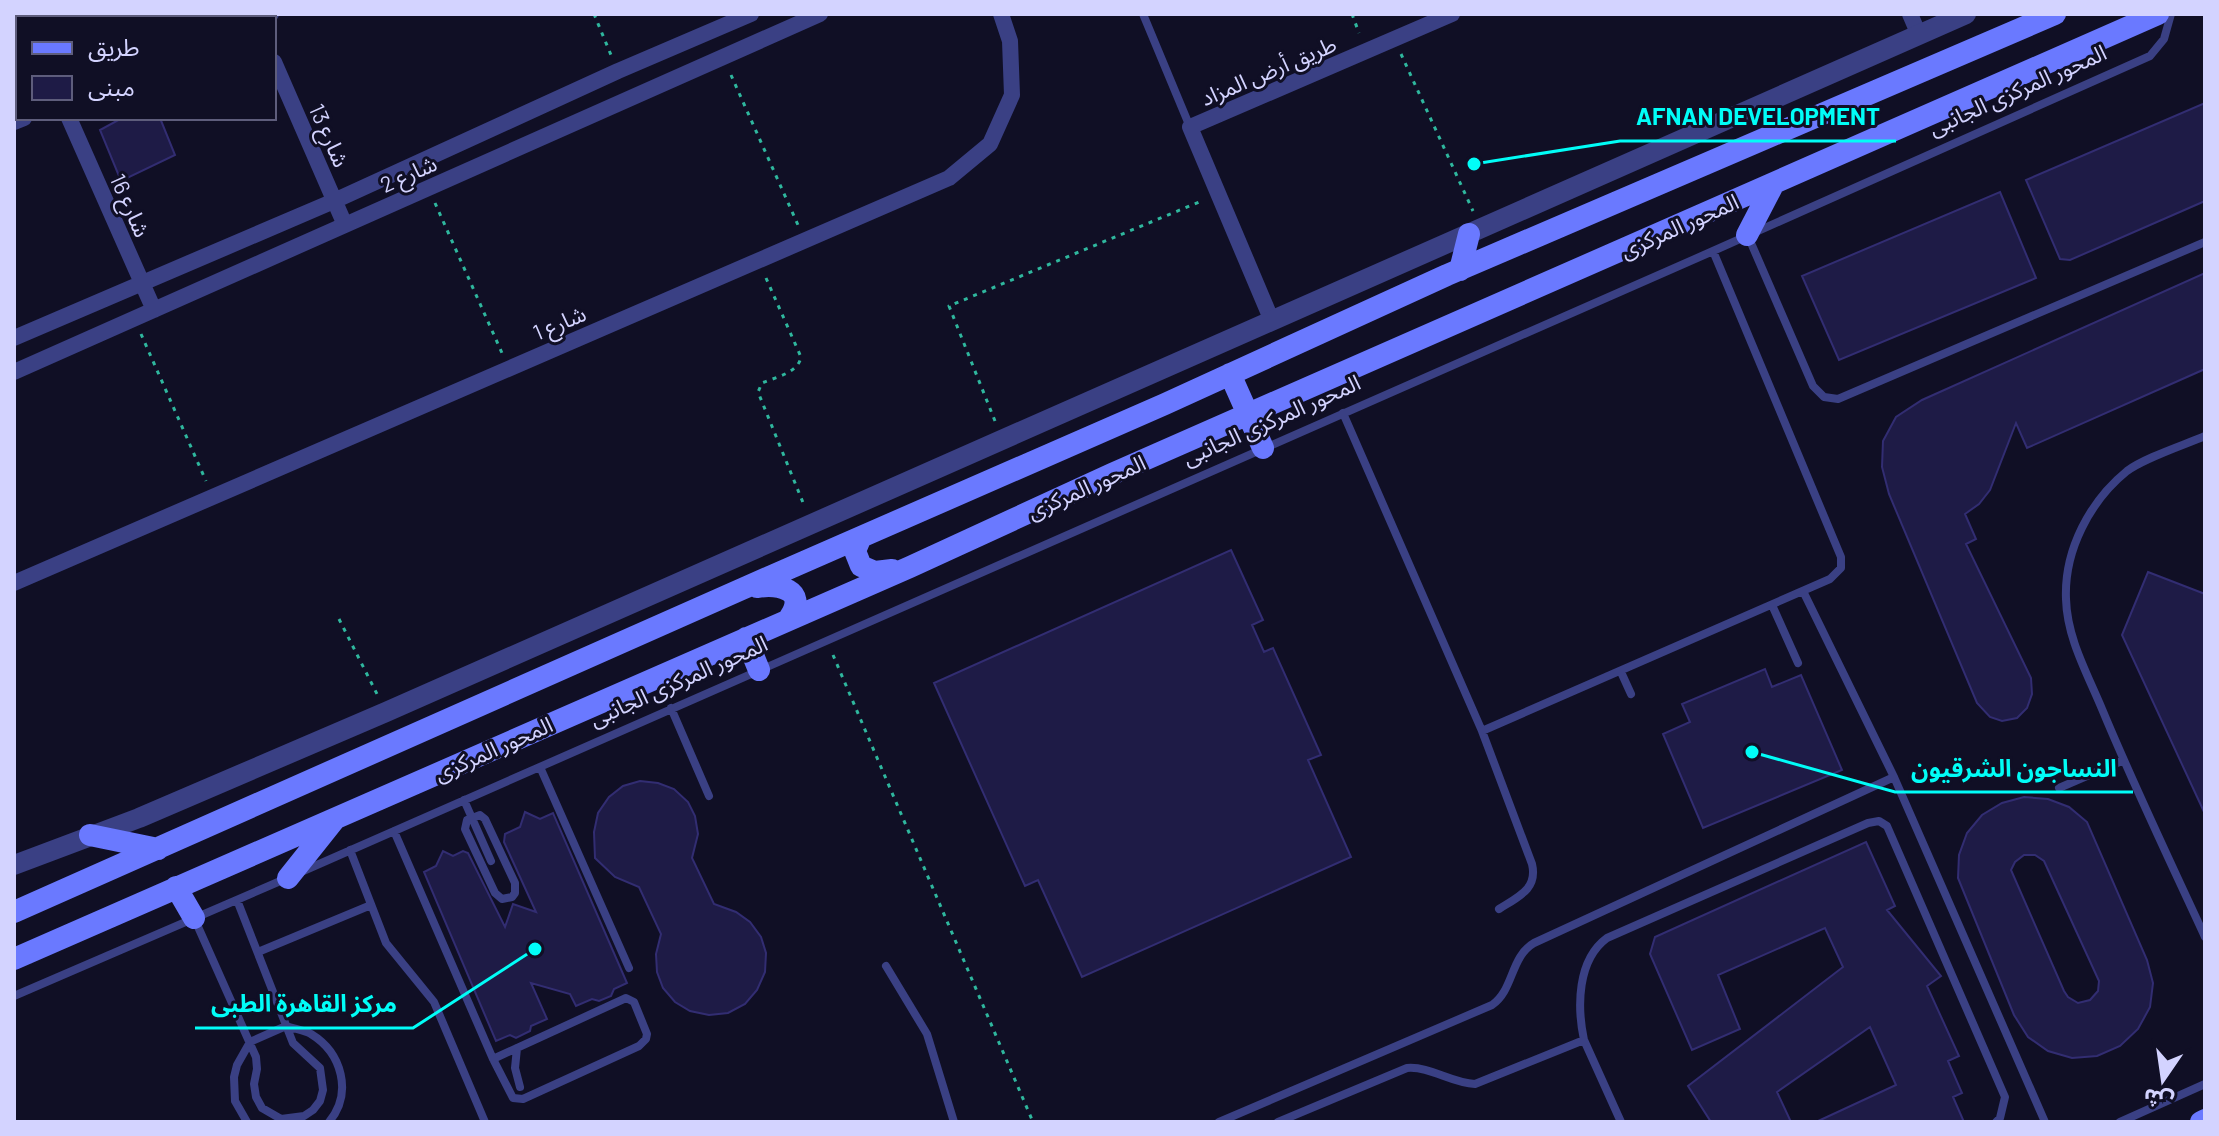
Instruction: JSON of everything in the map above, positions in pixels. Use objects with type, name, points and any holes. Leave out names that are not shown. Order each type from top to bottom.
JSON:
[{"type":"main road","name":"المحور المركزى","points":[[14,959],[910,567],[1249,413],[1774,183],[2114,24],[2158,14]]},
{"type":"main road","name":"المحور المركزى","points":[[14,912],[1460,270],[2045,16]]},
{"type":"main road","points":[[1747,235],[1774,183]]},
{"type":"main road","points":[[1460,270],[1475,231]]},
{"type":"main road","points":[[1230,374],[1263,448]]},
{"type":"main road","points":[[860,539],[856,557],[864,569],[875,572],[910,567]]},
{"type":"main road","points":[[742,589],[772,585],[788,589],[795,606],[790,617]]},
{"type":"main road","points":[[746,638],[759,670]]},
{"type":"main road","points":[[288,878],[337,817]]},
{"type":"main road","points":[[90,835],[158,849]]},
{"type":"main road","points":[[176,887],[194,918]]},
{"type":"street","name":"شارع 2","points":[[14,338],[334,201],[618,71],[751,14]]},
{"type":"street","name":"شارع 2","points":[[14,372],[820,14]]},
{"type":"street","name":"شارع 1","points":[[14,583],[949,178],[990,144],[1012,95],[1010,41],[1001,14]]},
{"type":"street","name":"طريق أرض المزاد","points":[[1190,127],[1452,14]]},
{"type":"street","points":[[1910,14],[1919,35]]},
{"type":"street","points":[[14,865],[139,818],[386,712],[1966,14]]},
{"type":"street","name":"شارع 13","points":[[276,67],[345,225]]},
{"type":"street","name":"شارع 16","points":[[70,120],[154,310]]},
{"type":"street","points":[[1190,127],[1272,321]]},
{"type":"lane","points":[[1143,14],[1190,127]]},
{"type":"lane","name":"المحور المركزى الجانبى","points":[[14,996],[1713,251],[2150,56],[2164,39],[2171,14]]},
{"type":"lane","points":[[1747,235],[1813,386],[1824,397],[1838,399],[2205,242]]},
{"type":"lane","points":[[1482,731],[1803,591],[1835,576],[1841,568],[1841,557],[1713,251]]},
{"type":"lane","points":[[1343,413],[1482,731],[1533,870],[1528,890],[1499,909]]},
{"type":"lane","points":[[2205,436],[2130,469],[2103,494],[2082,526],[2069,561],[2065,598],[2070,635],[2205,937]]},
{"type":"lane","points":[[1803,591],[1894,777],[2045,1122]]},
{"type":"lane","points":[[1772,605],[1798,663]]},
{"type":"lane","points":[[1621,672],[1631,694]]},
{"type":"lane","points":[[671,708],[709,796]]},
{"type":"lane","points":[[2059,788],[2124,760]]},
{"type":"lane","points":[[540,767],[629,968]]},
{"type":"lane","points":[[1219,1122],[1492,1005],[1501,998],[1519,957],[1534,943],[1894,777]]},
{"type":"lane","points":[[464,800],[491,861]]},
{"type":"lane","points":[[484,817],[515,883],[515,893],[507,899],[495,893],[465,829],[465,823],[472,818],[484,817]]},
{"type":"lane","points":[[1621,1122],[1584,1040],[1580,999],[1589,960],[1600,943],[1868,823],[1879,821],[1887,826],[2005,1097],[2000,1118],[1996,1122]]},
{"type":"lane","points":[[394,831],[493,1059],[509,1094],[518,1100],[523,1099],[639,1046],[647,1034],[634,1002],[626,998],[493,1059]]},
{"type":"lane","points":[[350,850],[386,943],[434,1002],[485,1122]]},
{"type":"lane","points":[[194,918],[250,1042],[257,1069],[254,1084],[256,1097],[262,1108],[281,1119],[304,1116],[320,1101],[323,1078],[320,1068],[293,1043],[237,900]]},
{"type":"lane","points":[[258,952],[371,905]]},
{"type":"lane","points":[[886,966],[927,1034],[954,1122]]},
{"type":"lane","points":[[247,1122],[235,1101],[237,1065],[250,1042],[286,1026],[310,1033],[330,1050],[336,1060],[343,1084],[342,1096],[339,1108],[329,1122]]},
{"type":"lane","points":[[1278,1122],[1407,1068],[1418,1068],[1475,1084],[1584,1040]]},
{"type":"lane","points":[[517,1048],[515,1068],[520,1087]]},
{"type":"lane","points":[[2120,1122],[2205,1084]]},
{"type":"path","points":[[594,14],[618,71]]},
{"type":"path","points":[[1352,14],[1366,51]]},
{"type":"path","points":[[1395,39],[1475,231]]},
{"type":"path","points":[[723,57],[805,239]]},
{"type":"path","points":[[429,188],[508,368]]},
{"type":"path","points":[[1003,440],[949,306],[1219,194]]},
{"type":"path","points":[[758,260],[801,357],[795,369],[762,383],[758,392],[812,524]]},
{"type":"path","points":[[134,319],[212,495]]},
{"type":"path","points":[[339,619],[386,712]]},
{"type":"path","points":[[827,640],[1033,1122]]},
{"type":"building","points":[[2205,103],[2205,201],[2070,260],[2060,259],[2026,180]]},
{"type":"building","points":[[118,120],[161,120],[175,155],[121,181],[100,130]]},
{"type":"building","points":[[2000,192],[2036,278],[1839,360],[1802,276]]},
{"type":"building","points":[[2205,273],[2205,369],[2027,448],[2016,423],[1990,490],[1979,504],[1965,514],[1976,539],[1966,544],[2031,678],[2032,694],[2027,708],[2017,718],[2002,721],[1990,717],[1977,703],[1889,494],[1882,467],[1883,441],[1896,417],[1922,400]]},
{"type":"building","points":[[1231,550],[1263,620],[1252,625],[1264,652],[1273,648],[1321,755],[1308,760],[1351,857],[1082,977],[1038,880],[1025,886],[934,683]]},
{"type":"building","points":[[2148,572],[2205,594],[2205,814],[2122,635]]},
{"type":"building","points":[[1765,669],[1772,687],[1801,675],[1842,770],[1703,828],[1663,734],[1690,722],[1682,704]]},
{"type":"building","points":[[640,781],[674,789],[688,802],[695,816],[698,834],[692,858],[714,904],[736,912],[750,922],[761,937],[766,953],[765,972],[757,990],[745,1004],[728,1013],[709,1015],[690,1011],[675,1002],[663,988],[657,972],[656,954],[661,934],[639,887],[615,877],[595,858],[594,832],[598,813],[609,797],[623,786]]},
{"type":"building","points":[[2024,797],[2048,799],[2069,807],[2087,822],[2147,960],[2153,983],[2150,1007],[2138,1029],[2120,1046],[2097,1056],[2072,1058],[2048,1051],[2028,1037],[2014,1015],[1958,878],[1959,855],[1967,833],[1982,815],[2002,803]],"holes":[[[2024,855],[2035,855],[2044,861],[2099,981],[2098,991],[2090,1000],[2078,1003],[2064,991],[2011,870]]]},
{"type":"building","points":[[525,812],[540,819],[553,813],[627,983],[614,989],[611,996],[576,1006],[570,994],[531,983],[547,1019],[516,1038],[510,1035],[496,1041],[424,872],[436,866],[443,851],[453,856],[463,851],[468,853],[505,927],[513,904],[536,912],[504,842],[505,834],[520,827]]},
{"type":"building","points":[[1866,842],[1895,906],[1887,910],[1941,976],[1927,986],[1959,1056],[1948,1061],[1962,1093],[1953,1097],[1964,1122],[1816,1122],[1896,1085],[1870,1027],[1777,1092],[1791,1122],[1711,1122],[1688,1086],[1843,967],[1825,928],[1718,975],[1740,1029],[1692,1050],[1650,954],[1655,937]]},
{"type":"place","name":"AFNAN DEVELOPMENT","points":[[1474,164]]},
{"type":"place","name":"النساجون الشرقيون","points":[[1752,752]]},
{"type":"place","name":"مركز القاهرة الطبى","points":[[535,949]]}]
